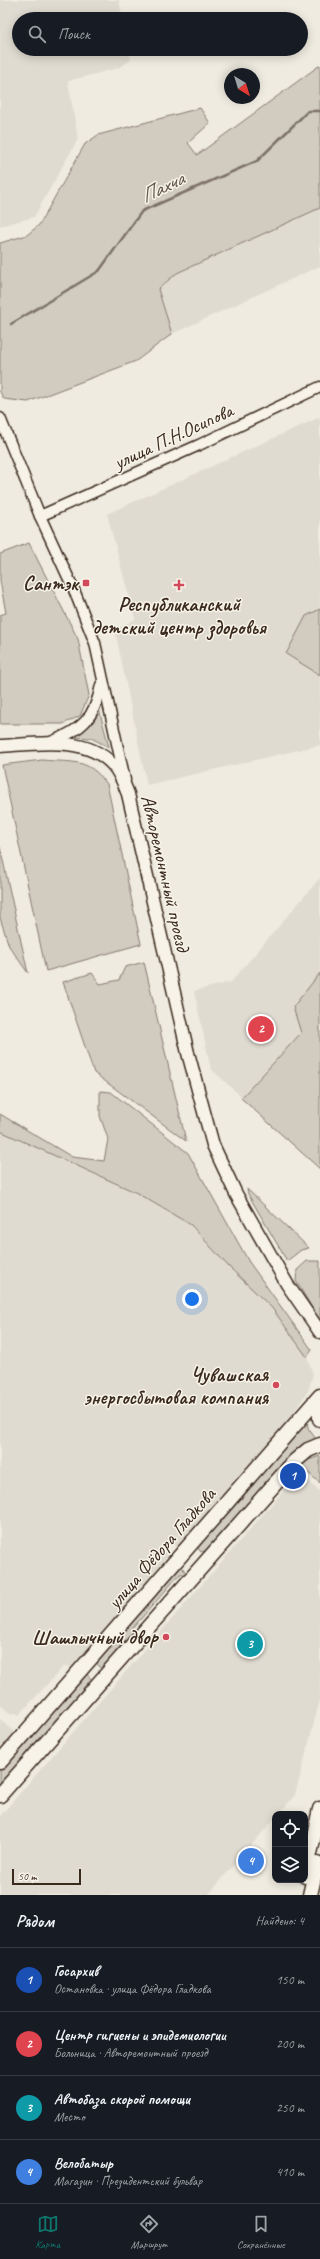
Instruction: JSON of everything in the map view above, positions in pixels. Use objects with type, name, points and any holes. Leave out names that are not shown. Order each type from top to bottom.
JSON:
[{"type":"main road","name":"улица Фёдора Гладкова","points":[[0,1762],[320,1396]]},
{"type":"main road","points":[[320,1400],[320,1419]]},
{"type":"main road","points":[[0,1794],[295,1461],[308,1450],[320,1445]]},
{"type":"main road","points":[[185,1552],[202,1566]]},
{"type":"main road","points":[[87,1664],[103,1678]]},
{"type":"main road","points":[[310,1895],[316,1856],[320,1809]]},
{"type":"main road","points":[[308,1871],[316,1856]]},
{"type":"main road","points":[[301,1895],[303,1883]]},
{"type":"street","name":"улица П.Н.Осипова","points":[[40,516],[198,445],[320,387]]},
{"type":"street","name":"Авторемонтный проезд","points":[[0,418],[40,516],[74,590],[95,643],[102,681],[188,1054],[213,1145],[236,1194],[287,1284],[318,1332]]},
{"type":"street","points":[[47,744],[70,734],[88,720],[98,701],[102,681]]},
{"type":"street","points":[[0,746],[47,744],[81,747],[100,754],[114,765],[128,794]]},
{"type":"shaded area","points":[[0,0],[119,0],[122,12],[12,12],[12,56],[130,56],[131,60],[118,68],[68,81],[78,139],[34,217],[0,226]]},
{"type":"shaded area","points":[[320,65],[320,208],[177,273],[158,289],[172,334],[136,361],[28,402],[4,399],[0,392],[0,243],[27,235],[39,225],[85,144],[98,135],[200,108],[210,123],[188,143],[197,155]]},
{"type":"shaded area","points":[[320,208],[320,266],[172,334],[158,289],[177,273]]},
{"type":"shaded area","points":[[320,417],[320,745],[147,785],[115,630],[135,619],[107,514]]},
{"type":"shaded area","points":[[29,543],[78,639],[89,695],[80,716],[63,724],[0,724],[0,615],[6,613],[0,581],[0,554]]},
{"type":"shaded area","points":[[320,609],[320,675],[286,654],[306,616]]},
{"type":"shaded area","points":[[99,709],[109,747],[91,738],[75,737],[90,724]]},
{"type":"shaded area","points":[[42,760],[71,762],[86,765],[100,775],[107,784],[141,944],[46,971],[2,765]]},
{"type":"shaded area","points":[[0,847],[28,973],[9,946],[0,918]]},
{"type":"shaded area","points":[[320,878],[320,1169],[211,1069],[194,991],[231,982]]},
{"type":"shaded area","points":[[144,962],[186,1141],[94,1073],[63,982],[92,973],[100,984],[119,980],[125,967]]},
{"type":"shaded area","points":[[320,973],[320,1169],[241,1098],[301,1033],[293,1007]]},
{"type":"shaded area","points":[[100,1091],[111,1092],[188,1153],[249,1262],[312,1350],[307,1357],[272,1308],[228,1266],[191,1225],[135,1192],[0,1131],[0,1114],[72,1157],[104,1161],[108,1139],[100,1116]]},
{"type":"shaded area","points":[[0,1131],[135,1192],[191,1225],[228,1266],[272,1308],[307,1357],[313,1374],[308,1391],[276,1438],[177,1548],[168,1541],[162,1547],[172,1556],[73,1667],[64,1666],[19,1715],[15,1713],[11,1714],[0,1705]]},
{"type":"shaded area","points":[[247,1189],[309,1248],[301,1250],[287,1261],[248,1194]]},
{"type":"shaded area","points":[[307,1261],[320,1261],[320,1321],[296,1281],[297,1270]]},
{"type":"shaded area","points":[[307,1416],[308,1428],[318,1442],[305,1445],[289,1456],[208,1550],[201,1552],[196,1546]]},
{"type":"shaded area","points":[[320,1456],[320,1483],[300,1466],[308,1460]]},
{"type":"shaded area","points":[[299,1473],[320,1492],[320,1700],[295,1795],[282,1811],[272,1811],[272,1821],[208,1895],[0,1895],[0,1816]]},
{"type":"shaded area","points":[[178,1566],[183,1568],[186,1574],[180,1574],[131,1630],[134,1636],[104,1668],[100,1667],[95,1661]]},
{"type":"shaded area","points":[[86,1673],[92,1680],[0,1788],[0,1765]]},
{"type":"shaded area","points":[[0,1719],[17,1735],[0,1755]]},
{"type":"waterway","name":"Пахча","points":[[11,324],[99,271],[142,211],[257,161],[308,111],[320,111]]},
{"type":"place","name":"Сантэк","points":[[86,583]]},
{"type":"place","name":"Республиканский детский центр здоровья","points":[[179,585]]},
{"type":"place","name":"Центр гигиены и эпидемиологии","points":[[261,1029]]},
{"type":"place","name":"Чувашская энергосбытовая компания","points":[[276,1385]]},
{"type":"place","name":"Госархив","points":[[293,1476]]},
{"type":"place","name":"Шашлычный двор","points":[[166,1637]]},
{"type":"place","name":"Автобаза скорой помощи","points":[[250,1644]]},
{"type":"place","name":"Велобатыр","points":[[251,1861]]}]
